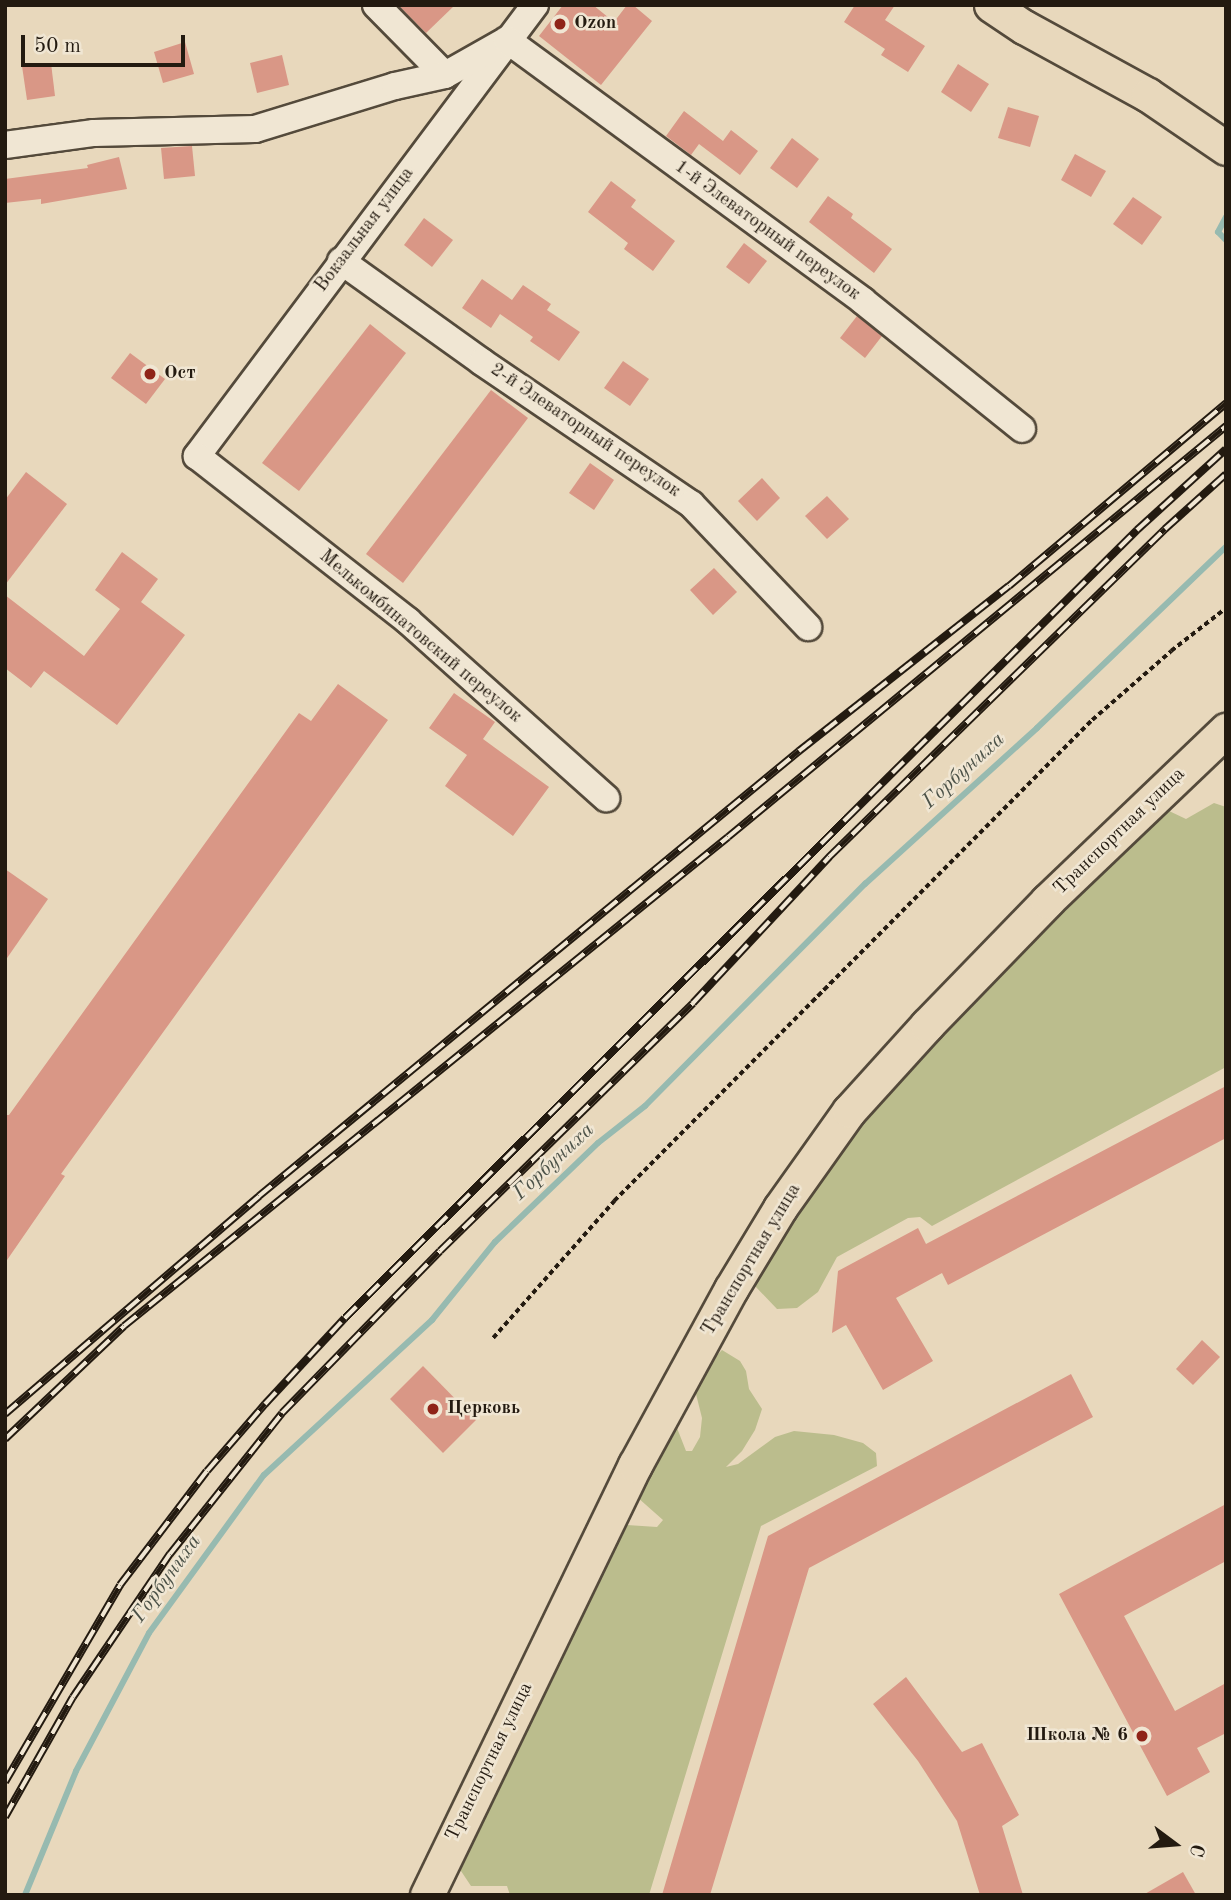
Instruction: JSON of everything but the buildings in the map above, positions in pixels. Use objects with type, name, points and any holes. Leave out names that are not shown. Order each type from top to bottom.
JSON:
[{"type":"main road","points":[[991,5],[1024,27],[1147,95],[1221,144]]},
{"type":"main road","name":"Транспортная улица","points":[[427,1895],[635,1465],[731,1289],[780,1208],[849,1111],[927,1025],[1047,901],[1226,730]]},
{"type":"street","points":[[376,5],[444,75]]},
{"type":"street","name":"Вокзальная улица","points":[[197,456],[535,5]]},
{"type":"street","points":[[5,145],[94,134],[255,130],[395,86],[444,75],[507,40]]},
{"type":"street","name":"1-й Элеваторный переулок","points":[[507,40],[863,301],[1022,429]]},
{"type":"street","name":"2-й Элеваторный переулок","points":[[341,261],[482,362],[691,504],[808,627]]},
{"type":"street","name":"Мелькомбинатовский переулок","points":[[197,456],[408,621],[606,798]]},
{"type":"path","points":[[493,1338],[614,1201],[1092,720],[1171,651],[1226,608]]},
{"type":"green space","points":[[1214,803],[1226,807],[1226,1067],[932,1226],[920,1217],[908,1218],[837,1257],[818,1292],[797,1308],[777,1309],[755,1286],[766,1260],[868,1114],[916,1059],[1156,815],[1167,810],[1186,819]]},
{"type":"green space","points":[[722,1350],[740,1361],[746,1371],[749,1389],[762,1409],[755,1430],[742,1451],[726,1467],[738,1464],[775,1437],[794,1431],[834,1435],[863,1443],[876,1453],[877,1466],[761,1526],[649,1895],[510,1895],[507,1886],[471,1886],[457,1865],[614,1539],[627,1525],[657,1527],[663,1520],[637,1497],[670,1430],[677,1428],[686,1451],[692,1451],[700,1437],[702,1418],[694,1386],[708,1364]]},
{"type":"waterway","name":"Горбуниха","points":[[1226,217],[1218,232],[1226,240]]},
{"type":"waterway","name":"Горбуниха","points":[[25,1895],[76,1771],[149,1633],[264,1475],[432,1320],[495,1242],[598,1143],[645,1106],[865,884],[1037,728],[1226,547]]},
{"type":"railway","points":[[5,1414],[259,1196],[799,751],[1009,586],[1226,403]]},
{"type":"railway","points":[[5,1439],[124,1326],[728,837],[1226,426]]},
{"type":"railway","points":[[5,1782],[120,1585],[207,1471],[265,1404],[345,1318],[847,818],[1137,530],[1226,449]]},
{"type":"railway","points":[[5,1817],[73,1697],[170,1554],[282,1413],[440,1251],[693,1003],[829,857],[1165,529],[1226,474]]},
{"type":"place","name":"Ozon","points":[[560,24]]},
{"type":"place","name":"Ост","points":[[150,374]]},
{"type":"place","name":"Церковь","points":[[433,1409]]},
{"type":"place","name":"Школа № 6","points":[[1142,1736]]}]
